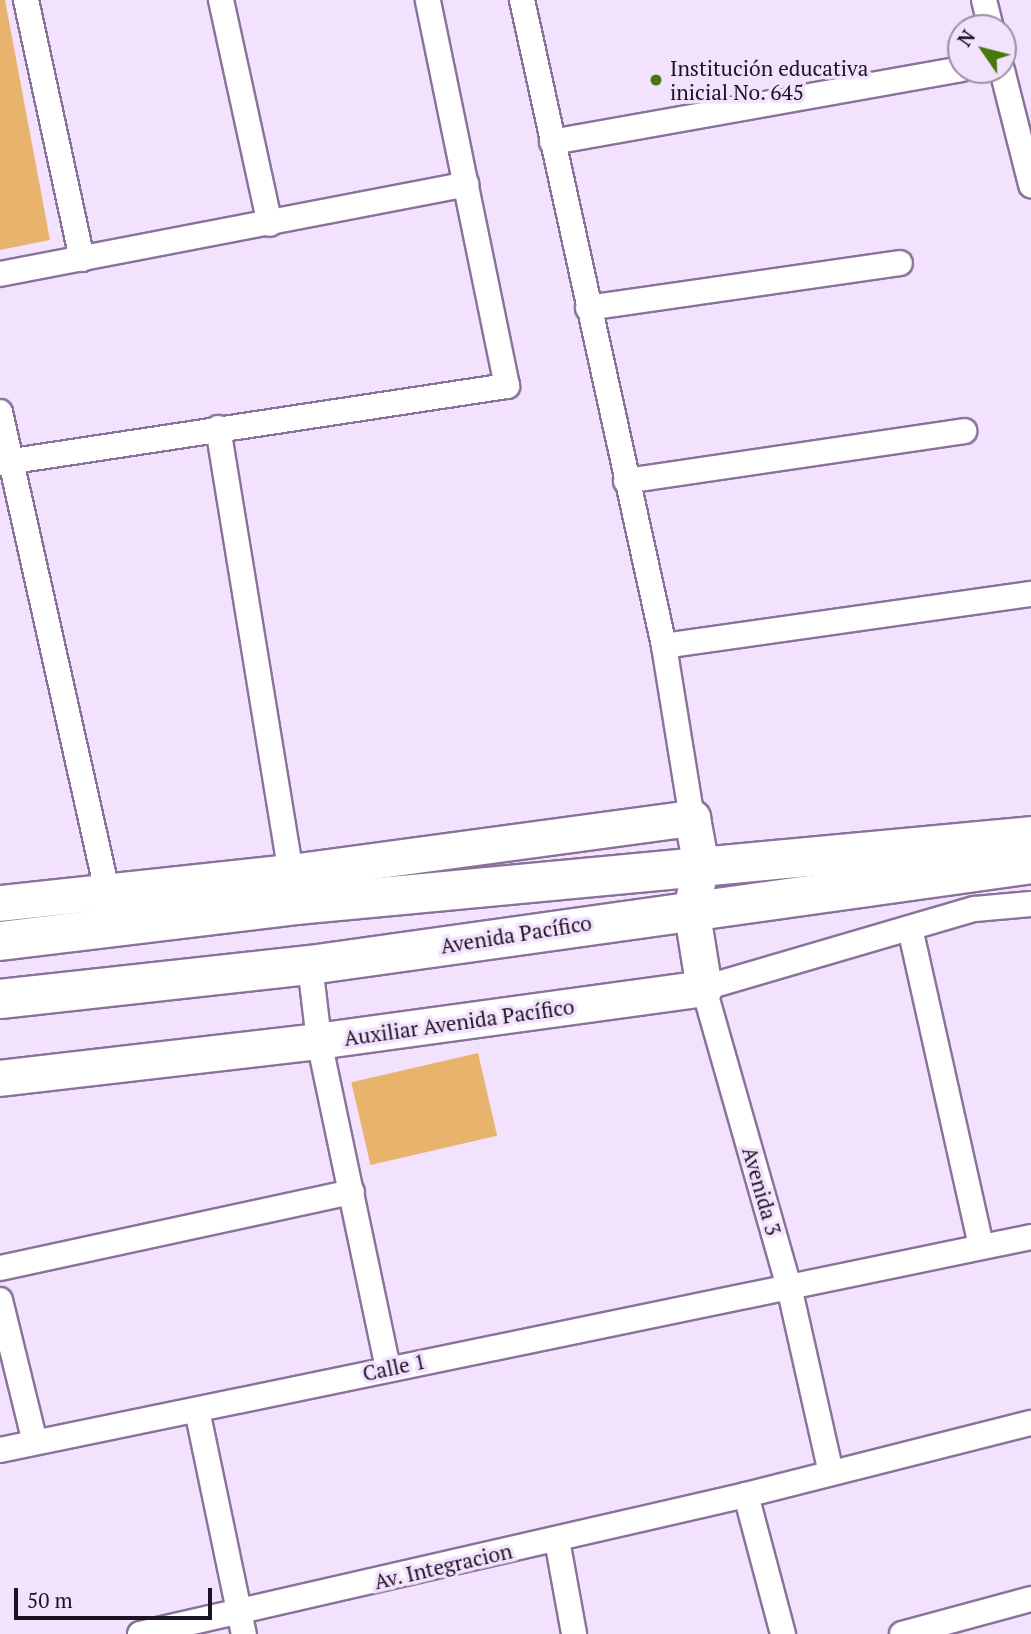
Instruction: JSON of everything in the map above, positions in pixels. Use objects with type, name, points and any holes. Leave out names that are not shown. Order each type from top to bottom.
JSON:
[{"type":"main road","points":[[0,941],[692,818],[701,866],[691,908]]},
{"type":"main road","points":[[0,902],[107,891],[294,889],[607,875],[1031,836]]},
{"type":"main road","name":"Avenida Pacífico","points":[[0,999],[310,965],[691,908],[1031,864]]},
{"type":"main road","points":[[607,875],[618,880],[625,891],[625,904],[614,919]]},
{"type":"main road","name":"Avenida 3","points":[[691,908],[705,988]]},
{"type":"main road","name":"Auxiliar Avenida Pacífico","points":[[0,1078],[319,1041],[705,988]]},
{"type":"street","points":[[26,0],[82,259]]},
{"type":"street","points":[[221,0],[271,224]]},
{"type":"street","points":[[5,462],[507,386],[428,0]]},
{"type":"street","points":[[522,0],[664,646],[692,818]]},
{"type":"street","points":[[552,142],[947,71]]},
{"type":"street","points":[[1006,84],[1029,173]]},
{"type":"street","points":[[0,274],[271,224],[466,184]]},
{"type":"street","points":[[588,308],[900,263]]},
{"type":"street","points":[[0,412],[5,462],[107,891]]},
{"type":"street","points":[[218,428],[294,889]]},
{"type":"street","points":[[626,481],[964,431]]},
{"type":"street","points":[[664,646],[1001,594],[1031,594]]},
{"type":"street","name":"Auxiliar Avenida Pacífico","points":[[705,988],[975,909],[1031,904]]},
{"type":"street","points":[[911,928],[981,1246]]},
{"type":"street","points":[[310,965],[319,1041],[388,1368]]},
{"type":"street","name":"Avenida 3","points":[[705,988],[789,1287],[831,1474]]},
{"type":"street","points":[[0,1268],[352,1192]]},
{"type":"street","name":"Calle 1","points":[[0,1450],[1031,1237]]},
{"type":"street","points":[[0,1300],[35,1443]]},
{"type":"street","points":[[197,1410],[242,1623]]},
{"type":"street","name":"Av. Integracion","points":[[140,1634],[242,1623],[557,1540],[1031,1423]]},
{"type":"street","points":[[746,1495],[783,1634]]},
{"type":"street","points":[[557,1540],[574,1634]]},
{"type":"street","points":[[902,1634],[1031,1599]]},
{"type":"shaded area","points":[[0,0],[5,0],[50,240],[0,250]]},
{"type":"shaded area","points":[[478,1053],[497,1136],[370,1165],[351,1082]]},
{"type":"place","name":"Institución educativa inicial No. 645","points":[[656,80]]}]
